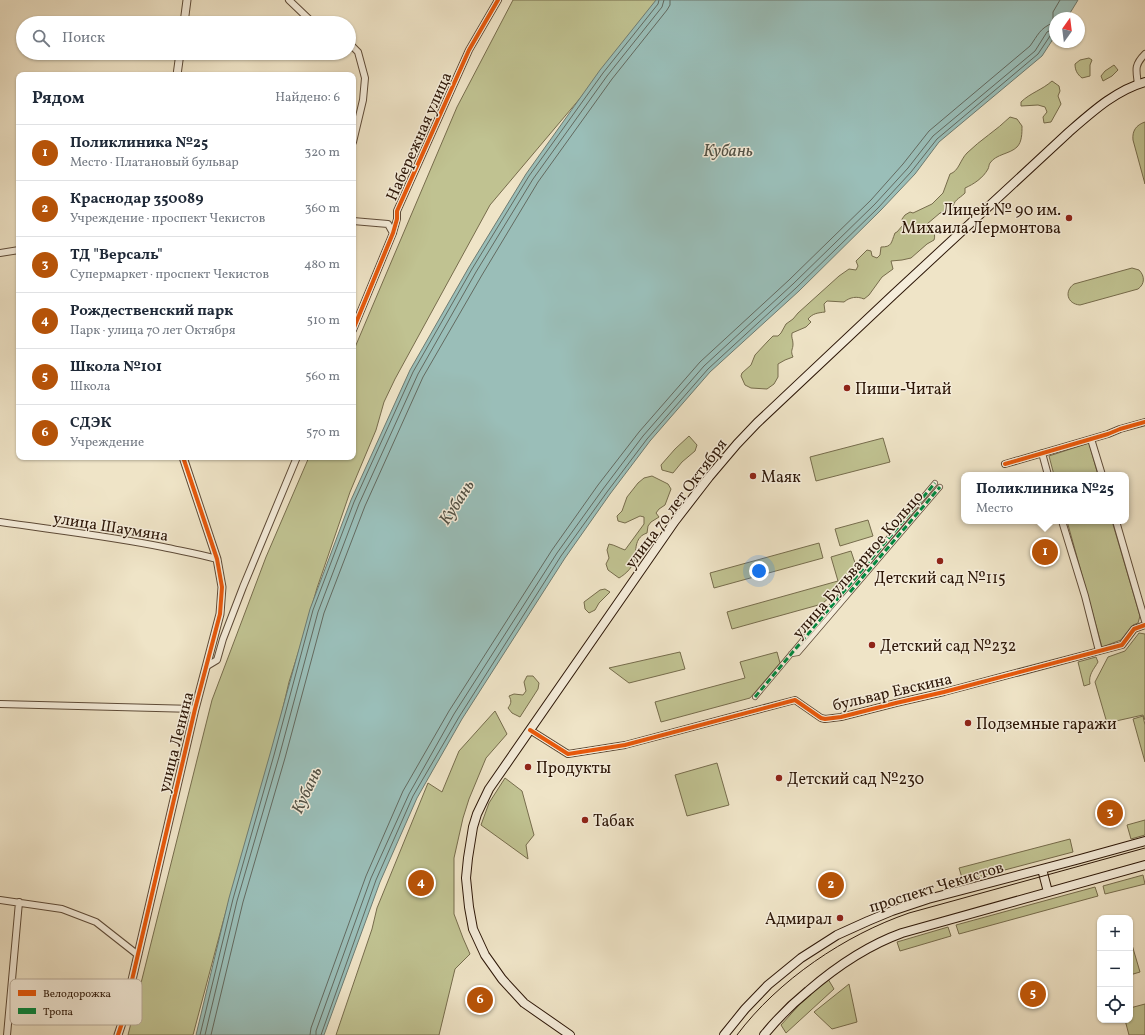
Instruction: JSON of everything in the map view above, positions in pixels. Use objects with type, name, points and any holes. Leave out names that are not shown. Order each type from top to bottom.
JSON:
[{"type":"main road","name":"улица 70 лет Октября","points":[[570,1035],[524,1003],[502,979],[485,955],[473,929],[466,878],[468,858],[473,827],[477,814],[490,789],[675,521],[709,477],[757,423],[1069,132],[1113,97],[1142,83]]},
{"type":"main road","name":"проспект Чекистов","points":[[724,1035],[745,1009],[768,985],[801,958],[837,935],[907,905],[1145,840]]},
{"type":"main road","points":[[764,1035],[795,1001],[829,972],[869,947],[889,937],[902,932],[1145,866]]},
{"type":"main road","points":[[1042,869],[1048,892]]},
{"type":"street","points":[[185,16],[187,0]]},
{"type":"street","points":[[290,0],[306,16]]},
{"type":"street","name":"Набережная улица","points":[[356,323],[393,233],[397,219],[397,211],[469,50],[498,0]]},
{"type":"street","points":[[356,50],[358,52],[365,78],[363,100],[356,129]]},
{"type":"street","points":[[1142,83],[1136,68],[1140,59],[1145,54]]},
{"type":"street","points":[[177,72],[179,60]]},
{"type":"street","points":[[388,224],[397,211]]},
{"type":"street","points":[[356,221],[388,224]]},
{"type":"street","points":[[388,224],[393,233]]},
{"type":"street","points":[[0,253],[16,250]]},
{"type":"street","points":[[1005,464],[1145,422]]},
{"type":"street","points":[[1091,438],[1101,472]]},
{"type":"street","points":[[1042,453],[1047,472]]},
{"type":"street","name":"улица Ленина","points":[[132,979],[195,709],[220,614],[222,587],[217,559],[184,460]]},
{"type":"street","points":[[207,666],[217,660],[223,639],[243,587],[296,460]]},
{"type":"street","name":"улица Бульварное Кольцо","points":[[755,697],[935,483]]},
{"type":"street","name":"улица Бульварное Кольцо","points":[[791,654],[798,653],[940,487]]},
{"type":"street","name":"улица Шаумяна","points":[[0,522],[142,543],[217,559]]},
{"type":"street","points":[[1063,524],[1085,596],[1099,652]]},
{"type":"street","points":[[1117,524],[1145,621]]},
{"type":"street","name":"бульвар Евскина","points":[[530,730],[568,754],[625,745],[795,700],[821,718],[841,717],[1099,652],[1122,645],[1134,629],[1145,625]]},
{"type":"street","points":[[0,704],[195,709]]},
{"type":"street","points":[[0,900],[62,909],[96,922],[138,955]]},
{"type":"street","points":[[12,979],[19,902]]},
{"type":"street","points":[[7,1035],[10,1002]]},
{"type":"street","name":"улица Ленина","points":[[118,1035],[121,1025]]},
{"type":"green space","points":[[513,0],[663,0],[490,205],[395,379],[384,402],[376,430],[350,492],[317,588],[289,682],[275,742],[223,922],[193,1035],[128,1035],[131,1025],[142,1025],[142,979],[212,700],[266,557],[308,460],[356,460],[356,345],[457,107]]},
{"type":"green space","points":[[1089,58],[1092,60],[1090,65],[1090,76],[1082,78],[1075,68],[1075,64],[1080,60]]},
{"type":"green space","points":[[1114,65],[1118,70],[1112,76],[1103,81],[1101,76],[1105,71]]},
{"type":"green space","points":[[1052,81],[1059,86],[1060,91],[1058,96],[1061,104],[1051,122],[1044,123],[1043,117],[1047,112],[1045,107],[1038,105],[1021,106],[1021,102]]},
{"type":"green space","points":[[1010,117],[1017,119],[1022,126],[1019,145],[993,160],[981,178],[965,188],[965,193],[955,202],[953,209],[940,213],[927,224],[928,228],[934,234],[934,240],[911,258],[891,261],[893,269],[882,277],[869,295],[864,299],[856,297],[844,302],[827,301],[824,304],[825,312],[812,316],[808,319],[811,322],[806,327],[792,333],[793,357],[778,364],[778,377],[774,384],[767,389],[751,388],[745,385],[741,376],[742,373],[751,365],[755,355],[768,341],[773,336],[778,336],[786,324],[839,276],[849,269],[856,270],[858,266],[856,261],[867,250],[871,251],[872,256],[877,258],[880,255],[881,247],[885,247],[892,242],[895,233],[903,225],[902,219],[905,215],[932,204],[943,193],[950,174],[953,173],[967,153]]},
{"type":"green space","points":[[1145,122],[1145,184],[1133,137],[1134,131],[1137,127]]},
{"type":"green space","points":[[1132,268],[1139,270],[1143,277],[1142,285],[1138,289],[1080,305],[1072,302],[1068,297],[1069,290],[1074,284]]},
{"type":"green space","points":[[689,436],[697,445],[695,451],[682,462],[673,473],[662,470],[661,465]]},
{"type":"green space","points":[[883,438],[890,462],[816,481],[810,457]]},
{"type":"green space","points":[[1089,443],[1097,472],[1053,472],[1049,456]]},
{"type":"green space","points":[[652,476],[668,484],[671,489],[665,505],[656,513],[659,517],[651,522],[648,526],[647,533],[638,540],[633,564],[627,572],[619,578],[608,570],[606,564],[609,558],[607,550],[609,544],[625,550],[644,524],[644,517],[640,516],[625,523],[618,521],[617,516],[622,511],[627,497],[638,483],[644,478]]},
{"type":"green space","points":[[868,520],[873,536],[840,546],[835,529]]},
{"type":"green space","points":[[1068,524],[1113,524],[1140,616],[1138,623],[1133,625],[1121,640],[1102,647]]},
{"type":"green space","points":[[819,543],[823,558],[714,588],[710,573]]},
{"type":"green space","points":[[851,551],[858,572],[822,604],[732,629],[727,612],[838,581],[831,557]]},
{"type":"green space","points":[[605,589],[610,592],[599,603],[595,610],[589,613],[585,609],[584,602],[600,590]]},
{"type":"green space","points":[[1139,633],[1145,634],[1145,720],[1143,715],[1107,723],[1095,682],[1108,657],[1125,651]]},
{"type":"green space","points":[[680,652],[685,669],[629,683],[609,668]]},
{"type":"green space","points":[[777,652],[780,663],[750,698],[661,722],[655,702],[745,678],[740,662]]},
{"type":"green space","points":[[1096,657],[1098,662],[1091,675],[1090,684],[1084,686],[1078,662]]},
{"type":"green space","points":[[527,676],[533,676],[539,683],[538,689],[520,717],[512,713],[508,708],[511,702],[509,696],[514,694],[523,695],[526,691],[524,682]]},
{"type":"green space","points":[[495,711],[507,734],[486,758],[469,799],[454,858],[454,914],[470,954],[455,969],[439,1035],[336,1035],[372,929],[377,908],[428,783],[442,792],[459,751]]},
{"type":"green space","points":[[1143,716],[1145,725],[1145,762],[1133,719]]},
{"type":"green space","points":[[717,763],[729,805],[687,816],[675,775]]},
{"type":"green space","points":[[505,778],[522,791],[534,835],[526,845],[528,859],[481,825],[489,803]]},
{"type":"green space","points":[[1145,820],[1145,835],[1131,839],[1127,825]]},
{"type":"green space","points":[[1070,839],[1073,852],[963,881],[959,868]]},
{"type":"green space","points":[[1143,875],[1145,884],[1105,894],[1103,886]]},
{"type":"green space","points":[[1095,887],[1098,896],[959,934],[956,925]]},
{"type":"green space","points":[[948,927],[951,936],[900,951],[897,942]]},
{"type":"green space","points":[[1133,948],[1140,972],[1133,974]]},
{"type":"green space","points":[[828,979],[834,989],[786,1033],[781,1025],[800,1004]]},
{"type":"green space","points":[[849,984],[857,1022],[832,1029],[814,1012]]},
{"type":"green space","points":[[1145,1004],[1145,1035],[1129,1035],[1126,1023],[1133,1023],[1133,1007]]},
{"type":"water","name":"Кубань","points":[[656,0],[1078,0],[1071,12],[1049,12],[1049,45],[1042,56],[939,142],[915,174],[881,210],[799,291],[710,372],[650,441],[610,494],[565,558],[462,719],[417,798],[380,882],[324,1035],[196,1035],[229,898],[310,609],[351,500],[410,370],[469,267],[526,174],[600,70]]},
{"type":"tram line","points":[[737,1035],[772,996],[793,978],[837,947],[885,922],[909,913],[1145,848]]},
{"type":"marked path","points":[[755,697],[935,483]]},
{"type":"marked path","points":[[850,592],[940,487]]},
{"type":"cycle path","points":[[356,323],[393,233],[397,219],[397,211],[469,50],[498,0]]},
{"type":"cycle path","points":[[1005,464],[1145,422]]},
{"type":"cycle path","points":[[132,979],[195,709],[220,614],[222,587],[217,559],[184,460]]},
{"type":"cycle path","points":[[530,730],[568,754],[625,745],[795,700],[821,718],[841,717],[944,692],[1122,645],[1134,629],[1145,625]]},
{"type":"cycle path","points":[[118,1035],[121,1025]]},
{"type":"place","name":"Лицей № 90 им. Михаила Лермонтова","points":[[1069,218]]},
{"type":"place","name":"Пиши-Читай","points":[[847,388]]},
{"type":"place","name":"Маяк","points":[[753,476]]},
{"type":"place","name":"Поликлиника №25","points":[[1045,552]]},
{"type":"place","name":"Детский сад №115","points":[[940,561]]},
{"type":"place","name":"Детский сад №232","points":[[872,645]]},
{"type":"place","name":"Подземные гаражи","points":[[968,723]]},
{"type":"place","name":"Продукты","points":[[528,767]]},
{"type":"place","name":"Детский сад №230","points":[[779,778]]},
{"type":"place","name":"ТД \"Версаль\"","points":[[1110,813]]},
{"type":"place","name":"Табак","points":[[585,820]]},
{"type":"place","name":"Рождественский парк","points":[[421,883]]},
{"type":"place","name":"Краснодар 350089","points":[[831,885]]},
{"type":"place","name":"Адмирал","points":[[840,918]]},
{"type":"place","name":"Школа №101","points":[[1033,994]]},
{"type":"place","name":"СДЭК","points":[[480,1000]]}]
